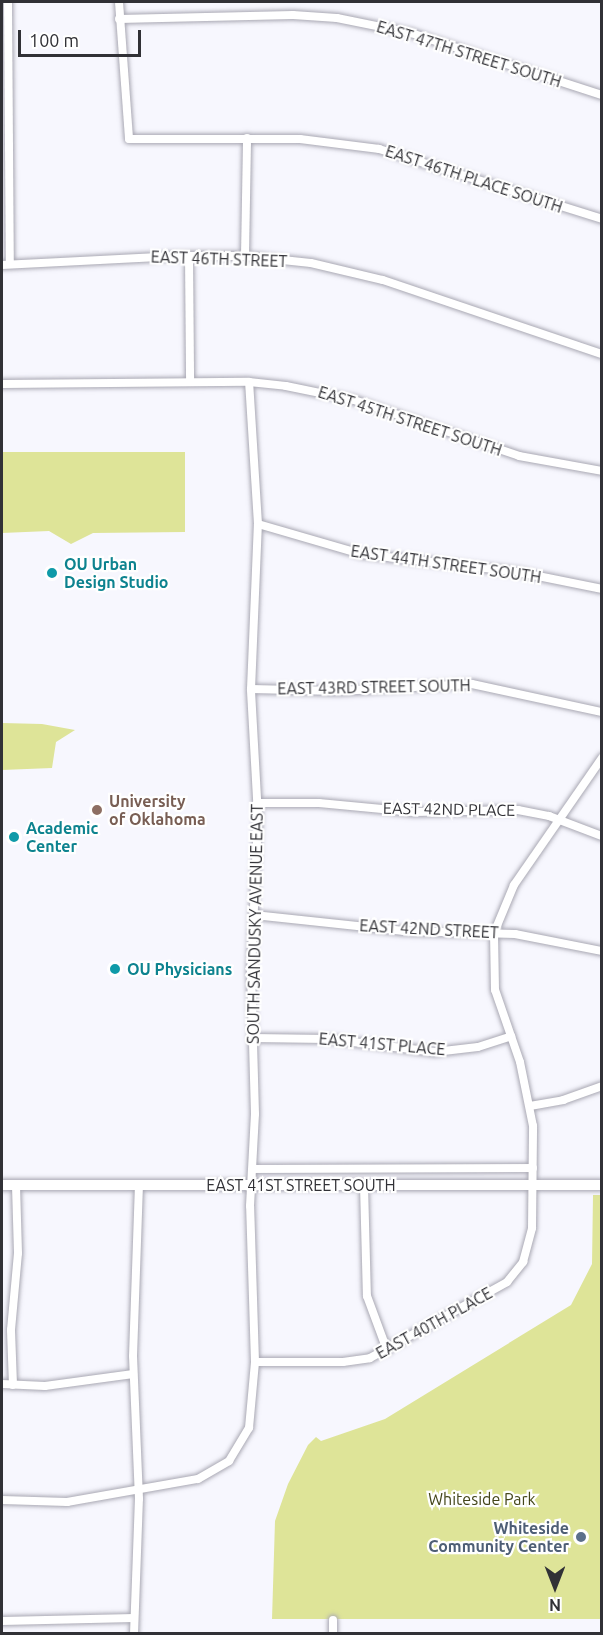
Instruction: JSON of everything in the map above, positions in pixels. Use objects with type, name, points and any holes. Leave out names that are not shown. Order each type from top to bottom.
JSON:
[{"type":"main road","name":"EAST 41ST STREET SOUTH","points":[[2,1185],[602,1185]]},
{"type":"street","points":[[6,264],[5,42],[8,2]]},
{"type":"street","points":[[119,2],[119,19]]},
{"type":"street","name":"EAST 47TH STREET SOUTH","points":[[119,19],[294,15],[337,18],[411,33],[602,95]]},
{"type":"street","name":"EAST 46TH PLACE SOUTH","points":[[119,19],[129,139],[300,139],[380,149],[602,219]]},
{"type":"street","points":[[245,256],[247,138]]},
{"type":"street","points":[[189,256],[190,382]]},
{"type":"street","name":"EAST 46TH STREET","points":[[6,264],[189,256],[245,256],[311,263],[383,280],[602,354]]},
{"type":"street","name":"EAST 45TH STREET SOUTH","points":[[2,384],[249,382],[322,392],[519,456],[602,471]]},
{"type":"street","name":"SOUTH SANDUSKY AVENUE EAST","points":[[139,1489],[198,1479],[229,1461],[244,1441],[252,1412],[255,1362],[252,1038],[257,803],[251,689],[258,524],[249,382]]},
{"type":"street","name":"EAST 44TH STREET SOUTH","points":[[258,524],[361,554],[518,572],[602,589]]},
{"type":"street","name":"EAST 43RD STREET SOUTH","points":[[251,689],[338,691],[472,684],[602,712]]},
{"type":"street","points":[[494,933],[514,885],[561,822],[602,758]]},
{"type":"street","name":"EAST 42ND PLACE","points":[[257,803],[319,803],[414,812],[518,810],[602,836]]},
{"type":"street","name":"EAST 42ND STREET","points":[[254,915],[404,931],[494,933],[540,937],[602,951]]},
{"type":"street","name":"EAST 40TH PLACE","points":[[255,1362],[343,1362],[387,1350],[515,1274],[531,1240],[533,1168],[530,1106],[493,981],[494,933]]},
{"type":"street","name":"EAST 41ST PLACE","points":[[252,1038],[328,1039],[435,1052],[478,1047],[511,1036]]},
{"type":"street","points":[[530,1106],[563,1100],[602,1086]]},
{"type":"street","name":"EAST 41ST STREET SOUTH","points":[[253,1169],[533,1168]]},
{"type":"street","points":[[13,1385],[11,1330],[18,1253],[16,1185]]},
{"type":"street","points":[[364,1185],[366,1296],[387,1350]]},
{"type":"street","points":[[134,1634],[139,1489],[133,1374],[139,1186]]},
{"type":"street","points":[[2,1384],[65,1384],[133,1374]]},
{"type":"street","points":[[2,1500],[56,1502],[139,1489]]},
{"type":"street","points":[[2,1621],[134,1618]]},
{"type":"street","points":[[333,1620],[333,1634]]},
{"type":"green space","points":[[2,452],[185,452],[185,532],[93,533],[71,544],[49,531],[2,533]]},
{"type":"green space","points":[[2,723],[42,724],[75,730],[56,742],[52,768],[2,770]]},
{"type":"green space","name":"Whiteside Park","points":[[593,1195],[601,1195],[601,1619],[272,1619],[275,1521],[288,1484],[308,1445],[316,1437],[321,1441],[385,1419],[571,1305],[592,1264]]},
{"type":"place","name":"OU Urban Design Studio","points":[[52,573]]},
{"type":"place","name":"University of Oklahoma","points":[[97,810]]},
{"type":"place","name":"Academic Center","points":[[14,837]]},
{"type":"place","name":"OU Physicians","points":[[115,969]]},
{"type":"place","name":"Whiteside Community Center","points":[[581,1537]]}]
